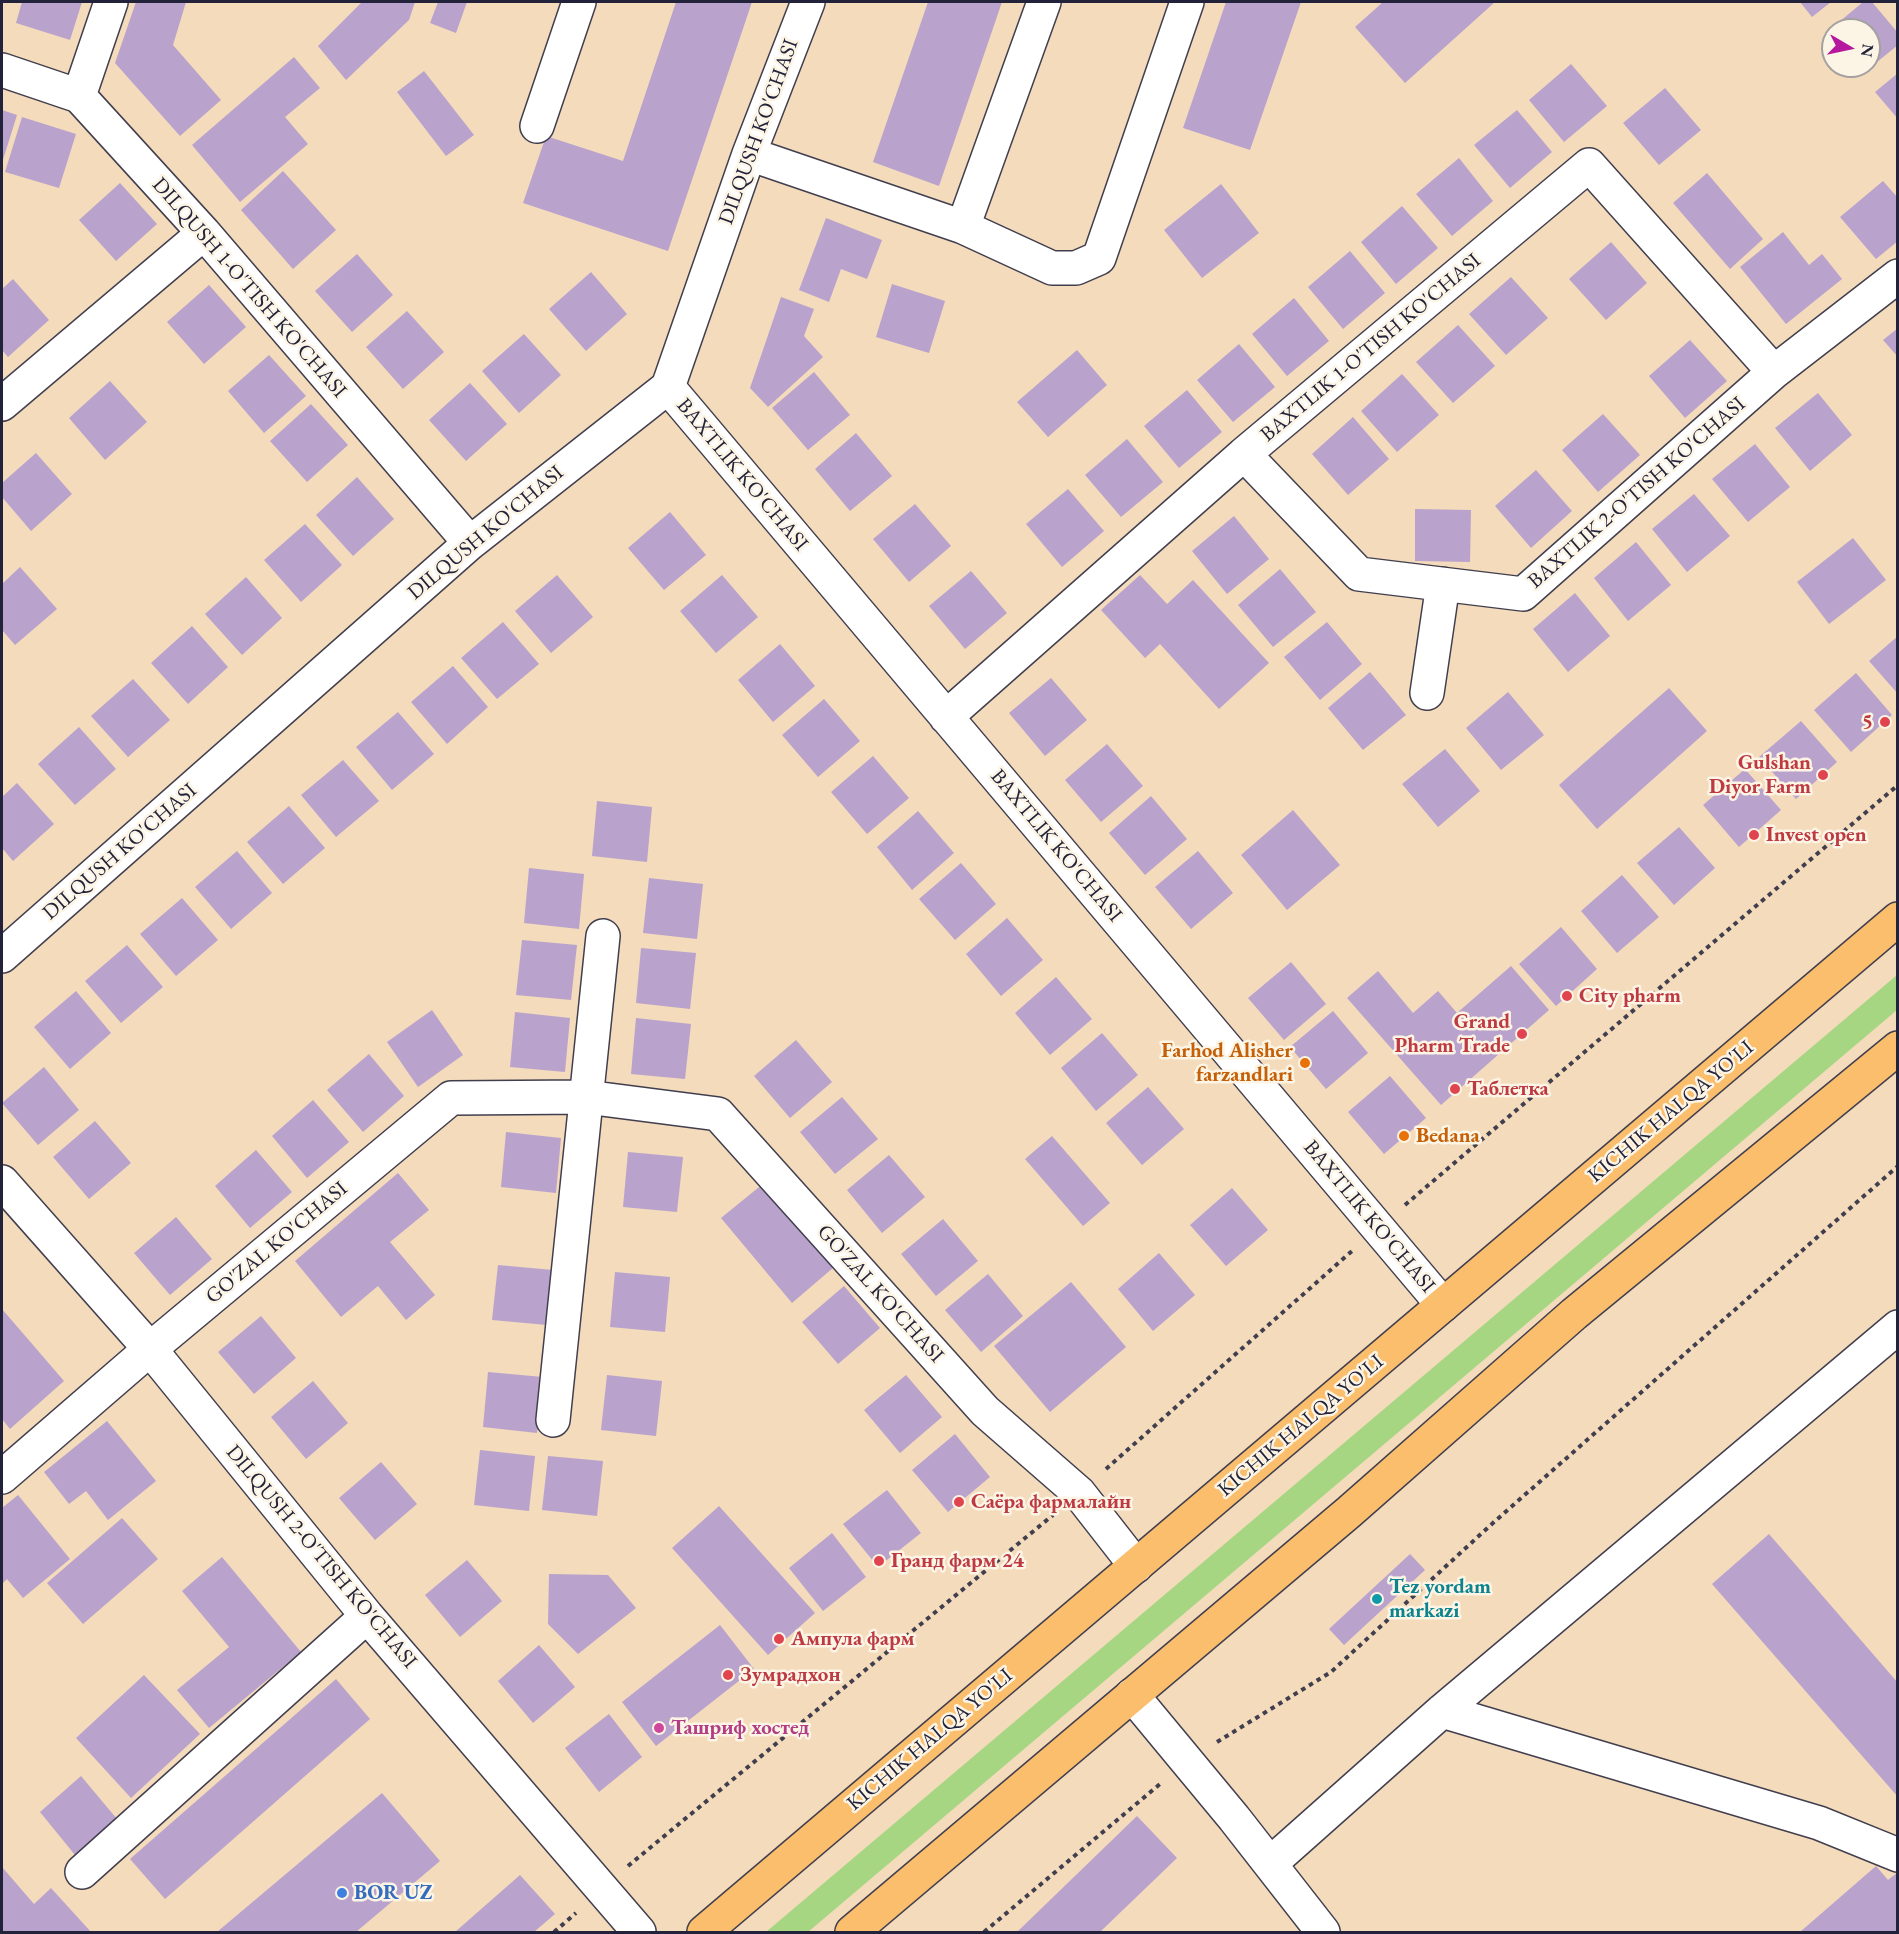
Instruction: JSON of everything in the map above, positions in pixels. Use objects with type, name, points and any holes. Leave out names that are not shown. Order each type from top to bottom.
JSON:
[{"type":"highway","name":"KICHIK HALQA YO'LI","points":[[704,1932],[1898,919]]},
{"type":"highway","points":[[852,1932],[1348,1512],[1574,1314],[1897,1048]]},
{"type":"street","points":[[79,96],[111,2]]},
{"type":"street","points":[[537,126],[579,2]]},
{"type":"street","name":"DILQUSH KO'CHASI","points":[[2,957],[470,543],[668,387],[749,154],[808,2]]},
{"type":"street","points":[[963,227],[1044,2]]},
{"type":"street","points":[[749,154],[963,227],[1052,268],[1076,268],[1099,258],[1187,2]]},
{"type":"street","name":"DILQUSH 1-O'TISH KO'CHASI","points":[[2,70],[79,96],[204,233],[470,543]]},
{"type":"street","name":"BAXTLIK 1-O'TISH KO'CHASI","points":[[946,717],[1244,454],[1589,165],[1774,372]]},
{"type":"street","points":[[2,404],[204,233]]},
{"type":"street","name":"BAXTLIK 2-O'TISH KO'CHASI","points":[[1244,454],[1359,574],[1523,594],[1774,372],[1898,276]]},
{"type":"street","name":"BAXTLIK KO'CHASI","points":[[668,387],[1443,1305]]},
{"type":"street","points":[[1427,693],[1443,584]]},
{"type":"street","points":[[553,1420],[603,936]]},
{"type":"street","name":"GO'ZAL KO'CHASI","points":[[2,1477],[150,1349],[451,1098],[586,1098],[718,1114],[985,1411],[1079,1493],[1136,1566]]},
{"type":"street","name":"DILQUSH 2-O'TISH KO'CHASI","points":[[2,1182],[150,1349],[368,1616],[639,1932]]},
{"type":"street","points":[[1271,1863],[1442,1711],[1898,1327]]},
{"type":"street","points":[[82,1872],[368,1616]]},
{"type":"street","points":[[1132,1695],[1271,1863],[1323,1932]]},
{"type":"street","points":[[1442,1711],[1819,1822],[1898,1855]]},
{"type":"path","points":[[554,1932],[601,1889],[1079,1493],[1379,1228],[1898,785]]},
{"type":"path","points":[[984,1932],[1188,1761],[1331,1672],[1494,1522],[1898,1166]]},
{"type":"green space","points":[[1897,975],[1897,1010],[808,1932],[766,1932]]},
{"type":"building","points":[[22,2],[82,2],[70,40],[16,23]]},
{"type":"building","points":[[136,2],[186,2],[173,45],[221,100],[180,136],[115,63]]},
{"type":"building","points":[[362,2],[415,2],[409,20],[346,80],[318,46]]},
{"type":"building","points":[[438,2],[467,2],[456,33],[430,23]]},
{"type":"building","points":[[676,2],[752,2],[668,251],[523,203],[546,136],[623,161]]},
{"type":"building","points":[[928,2],[1002,2],[939,186],[873,162]]},
{"type":"building","points":[[1226,2],[1301,2],[1250,150],[1183,128]]},
{"type":"building","points":[[1383,2],[1495,2],[1405,83],[1355,27]]},
{"type":"building","points":[[1800,2],[1831,2],[1812,17]]},
{"type":"building","points":[[1863,2],[1872,2],[1898,33],[1898,45],[1881,59],[1881,18],[1844,18]]},
{"type":"building","points":[[294,57],[320,88],[285,117],[308,144],[240,202],[192,145]]},
{"type":"building","points":[[1571,64],[1607,106],[1564,142],[1529,100]]},
{"type":"building","points":[[424,71],[474,135],[446,156],[397,92]]},
{"type":"building","points":[[1898,73],[1898,119],[1875,92]]},
{"type":"building","points":[[1665,88],[1701,130],[1659,165],[1623,123]]},
{"type":"building","points":[[2,110],[17,115],[2,163]]},
{"type":"building","points":[[1517,110],[1552,152],[1510,188],[1474,145]]},
{"type":"building","points":[[22,117],[76,134],[59,188],[5,172]]},
{"type":"building","points":[[1459,158],[1493,201],[1452,236],[1416,194]]},
{"type":"building","points":[[283,171],[336,230],[293,269],[241,210]]},
{"type":"building","points":[[1707,173],[1763,239],[1730,269],[1673,203]]},
{"type":"building","points":[[1883,181],[1898,198],[1898,241],[1876,259],[1840,217]]},
{"type":"building","points":[[120,183],[157,224],[116,261],[79,220]]},
{"type":"building","points":[[1221,184],[1259,233],[1202,278],[1164,230]]},
{"type":"building","points":[[1402,206],[1438,248],[1396,284],[1361,242]]},
{"type":"building","points":[[826,218],[882,240],[867,279],[841,269],[829,302],[799,290]]},
{"type":"building","points":[[1783,232],[1809,265],[1822,254],[1842,279],[1786,324],[1740,267]]},
{"type":"building","points":[[1611,242],[1647,283],[1606,320],[1569,279]]},
{"type":"building","points":[[1350,251],[1385,293],[1343,329],[1308,287]]},
{"type":"building","points":[[357,254],[393,295],[352,332],[315,291]]},
{"type":"building","points":[[591,272],[627,314],[586,351],[549,309]]},
{"type":"building","points":[[1511,277],[1548,318],[1506,355],[1469,314]]},
{"type":"building","points":[[13,279],[49,320],[8,357],[2,350],[2,289]]},
{"type":"building","points":[[892,284],[945,301],[929,353],[876,337]]},
{"type":"building","points":[[209,285],[246,327],[204,364],[167,322]]},
{"type":"building","points":[[781,297],[814,309],[804,336],[823,357],[768,407],[750,388]]},
{"type":"building","points":[[1294,298],[1329,341],[1287,376],[1252,334]]},
{"type":"building","points":[[407,311],[444,352],[403,389],[366,347]]},
{"type":"building","points":[[1458,325],[1495,366],[1453,403],[1416,362]]},
{"type":"building","points":[[1898,328],[1898,357],[1883,340]]},
{"type":"building","points":[[524,334],[561,375],[519,413],[482,371]]},
{"type":"building","points":[[1690,340],[1727,381],[1685,418],[1649,376]]},
{"type":"building","points":[[1239,344],[1275,387],[1233,422],[1197,380]]},
{"type":"building","points":[[1077,350],[1107,385],[1048,437],[1017,402]]},
{"type":"building","points":[[269,355],[306,396],[264,433],[228,391]]},
{"type":"building","points":[[814,372],[850,415],[808,450],[772,408]]},
{"type":"building","points":[[1402,374],[1439,415],[1397,452],[1361,411]]},
{"type":"building","points":[[110,381],[147,422],[105,460],[69,418]]},
{"type":"building","points":[[470,383],[507,424],[466,461],[429,420]]},
{"type":"building","points":[[1187,390],[1222,432],[1179,468],[1144,426]]},
{"type":"building","points":[[1818,393],[1852,435],[1810,471],[1775,428]]},
{"type":"building","points":[[311,404],[348,445],[307,482],[270,441]]},
{"type":"building","points":[[1603,414],[1640,455],[1598,492],[1562,450]]},
{"type":"building","points":[[1353,417],[1389,459],[1348,495],[1312,454]]},
{"type":"building","points":[[856,433],[892,476],[850,511],[815,469]]},
{"type":"building","points":[[1127,439],[1163,482],[1121,517],[1085,475]]},
{"type":"building","points":[[1755,444],[1790,487],[1748,522],[1712,479]]},
{"type":"building","points":[[36,453],[72,494],[31,531],[2,497],[2,483]]},
{"type":"building","points":[[1536,470],[1572,511],[1531,548],[1495,506]]},
{"type":"building","points":[[357,477],[394,519],[353,556],[316,515]]},
{"type":"building","points":[[1068,489],[1104,531],[1062,567],[1026,524]]},
{"type":"building","points":[[1694,494],[1730,536],[1687,572],[1652,529]]},
{"type":"building","points":[[915,504],[951,546],[909,582],[873,539]]},
{"type":"building","points":[[1415,509],[1471,510],[1470,562],[1415,561]]},
{"type":"building","points":[[670,512],[706,555],[664,590],[628,548]]},
{"type":"building","points":[[1234,516],[1269,559],[1227,594],[1192,551]]},
{"type":"building","points":[[305,524],[342,565],[301,602],[264,560]]},
{"type":"building","points":[[1853,538],[1886,580],[1829,624],[1797,582]]},
{"type":"building","points":[[1636,542],[1671,585],[1628,621],[1594,578]]},
{"type":"building","points":[[20,567],[57,609],[15,645],[2,630],[2,584]]},
{"type":"building","points":[[1280,569],[1316,612],[1273,647],[1238,605]]},
{"type":"building","points":[[971,571],[1007,613],[965,649],[929,606]]},
{"type":"building","points":[[557,575],[593,617],[551,653],[515,611]]},
{"type":"building","points":[[722,575],[758,617],[716,653],[680,611]]},
{"type":"building","points":[[1140,575],[1167,604],[1193,580],[1269,663],[1219,709],[1160,644],[1145,658],[1101,610]]},
{"type":"building","points":[[246,577],[282,618],[242,655],[205,614]]},
{"type":"building","points":[[1575,593],[1610,636],[1568,672],[1533,629]]},
{"type":"building","points":[[503,622],[539,664],[497,699],[461,658]]},
{"type":"building","points":[[1327,622],[1362,664],[1320,700],[1284,657]]},
{"type":"building","points":[[192,626],[228,667],[188,704],[151,663]]},
{"type":"building","points":[[1898,636],[1898,694],[1869,661]]},
{"type":"building","points":[[780,644],[815,686],[773,722],[738,680]]},
{"type":"building","points":[[453,666],[488,707],[447,744],[411,702]]},
{"type":"building","points":[[1370,672],[1406,715],[1363,750],[1328,708]]},
{"type":"building","points":[[1856,673],[1892,715],[1851,752],[1814,710]]},
{"type":"building","points":[[1051,678],[1087,720],[1045,756],[1009,713]]},
{"type":"building","points":[[133,679],[170,720],[128,757],[91,716]]},
{"type":"building","points":[[1669,688],[1707,731],[1597,829],[1559,785]]},
{"type":"building","points":[[1508,692],[1544,735],[1501,770],[1466,728]]},
{"type":"building","points":[[824,699],[860,741],[818,777],[782,735]]},
{"type":"building","points":[[398,712],[434,754],[392,790],[356,747]]},
{"type":"building","points":[[1801,721],[1837,762],[1796,799],[1759,757]]},
{"type":"building","points":[[79,727],[116,769],[75,805],[38,764]]},
{"type":"building","points":[[1107,744],[1143,786],[1101,822],[1065,780]]},
{"type":"building","points":[[1445,749],[1480,791],[1438,827],[1402,784]]},
{"type":"building","points":[[873,756],[909,798],[867,834],[831,792]]},
{"type":"building","points":[[343,760],[379,801],[336,837],[301,795]]},
{"type":"building","points":[[1745,769],[1781,810],[1739,847],[1703,805]]},
{"type":"building","points":[[17,783],[54,824],[13,861],[2,848],[2,797]]},
{"type":"building","points":[[1151,796],[1187,839],[1145,875],[1109,833]]},
{"type":"building","points":[[597,801],[652,807],[647,862],[592,856]]},
{"type":"building","points":[[289,806],[325,848],[283,884],[247,842]]},
{"type":"building","points":[[1293,810],[1340,865],[1287,910],[1241,855]]},
{"type":"building","points":[[918,811],[954,853],[912,890],[877,847]]},
{"type":"building","points":[[1679,827],[1715,868],[1674,905],[1637,863]]},
{"type":"building","points":[[237,851],[272,893],[231,929],[195,887]]},
{"type":"building","points":[[1198,851],[1233,893],[1191,929],[1155,887]]},
{"type":"building","points":[[961,863],[996,904],[955,940],[919,899]]},
{"type":"building","points":[[529,868],[584,874],[579,929],[524,923]]},
{"type":"building","points":[[1622,875],[1659,917],[1617,953],[1581,911]]},
{"type":"building","points":[[649,878],[703,884],[697,939],[643,933]]},
{"type":"building","points":[[182,898],[218,940],[176,976],[140,934]]},
{"type":"building","points":[[1007,918],[1043,960],[1001,996],[966,954]]},
{"type":"building","points":[[1561,927],[1597,969],[1556,1006],[1519,964]]},
{"type":"building","points":[[522,940],[577,945],[571,1000],[516,995]]},
{"type":"building","points":[[127,945],[163,987],[121,1023],[85,981]]},
{"type":"building","points":[[641,948],[696,953],[690,1009],[636,1003]]},
{"type":"building","points":[[1291,962],[1326,1004],[1284,1040],[1248,998]]},
{"type":"building","points":[[1511,966],[1549,1010],[1441,1105],[1347,998],[1378,971],[1413,1013],[1438,991],[1457,1013]]},
{"type":"building","points":[[1056,977],[1092,1019],[1050,1055],[1015,1013]]},
{"type":"building","points":[[76,991],[111,1033],[70,1069],[34,1027]]},
{"type":"building","points":[[432,1010],[463,1055],[418,1087],[387,1042]]},
{"type":"building","points":[[1333,1011],[1368,1053],[1326,1089],[1290,1047]]},
{"type":"building","points":[[515,1012],[570,1018],[565,1072],[510,1067]]},
{"type":"building","points":[[636,1018],[691,1024],[685,1079],[631,1074]]},
{"type":"building","points":[[1102,1033],[1138,1075],[1096,1111],[1061,1068]]},
{"type":"building","points":[[796,1040],[832,1082],[790,1118],[754,1076]]},
{"type":"building","points":[[369,1054],[404,1096],[363,1132],[327,1090]]},
{"type":"building","points":[[44,1067],[79,1110],[38,1145],[2,1103]]},
{"type":"building","points":[[1390,1076],[1426,1118],[1384,1154],[1348,1112]]},
{"type":"building","points":[[1148,1087],[1184,1129],[1142,1165],[1106,1123]]},
{"type":"building","points":[[842,1097],[878,1139],[835,1174],[800,1132]]},
{"type":"building","points":[[313,1100],[349,1142],[307,1178],[272,1136]]},
{"type":"building","points":[[95,1121],[131,1163],[89,1199],[53,1157]]},
{"type":"building","points":[[506,1132],[561,1138],[556,1193],[501,1187]]},
{"type":"building","points":[[1052,1136],[1110,1203],[1083,1226],[1025,1159]]},
{"type":"building","points":[[256,1150],[292,1192],[250,1228],[215,1186]]},
{"type":"building","points":[[628,1152],[683,1157],[677,1212],[623,1207]]},
{"type":"building","points":[[889,1155],[925,1197],[882,1233],[847,1190]]},
{"type":"building","points":[[398,1173],[429,1210],[390,1242],[435,1295],[406,1320],[378,1286],[341,1317],[295,1261]]},
{"type":"building","points":[[764,1183],[834,1267],[792,1303],[721,1218]]},
{"type":"building","points":[[1232,1188],[1268,1230],[1226,1266],[1190,1225]]},
{"type":"building","points":[[176,1217],[212,1259],[170,1295],[134,1253]]},
{"type":"building","points":[[943,1219],[978,1261],[936,1296],[901,1254]]},
{"type":"building","points":[[1159,1253],[1195,1295],[1153,1331],[1118,1289]]},
{"type":"building","points":[[498,1265],[553,1270],[547,1325],[492,1320]]},
{"type":"building","points":[[615,1272],[670,1277],[665,1332],[610,1327]]},
{"type":"building","points":[[988,1274],[1023,1316],[981,1352],[945,1310]]},
{"type":"building","points":[[1071,1282],[1126,1347],[1050,1412],[994,1346]]},
{"type":"building","points":[[844,1286],[880,1328],[838,1364],[802,1322]]},
{"type":"building","points":[[2,1309],[64,1381],[10,1429],[2,1419]]},
{"type":"building","points":[[261,1316],[296,1358],[254,1394],[218,1352]]},
{"type":"building","points":[[488,1372],[543,1377],[537,1433],[483,1427]]},
{"type":"building","points":[[607,1375],[662,1381],[656,1436],[601,1430]]},
{"type":"building","points":[[906,1375],[942,1417],[900,1453],[864,1410]]},
{"type":"building","points":[[313,1381],[348,1423],[306,1459],[271,1417]]},
{"type":"building","points":[[107,1421],[156,1481],[108,1520],[86,1491],[69,1504],[44,1472]]},
{"type":"building","points":[[955,1434],[990,1477],[948,1512],[912,1470]]},
{"type":"building","points":[[480,1450],[535,1456],[529,1511],[474,1505]]},
{"type":"building","points":[[548,1456],[603,1461],[597,1516],[542,1510]]},
{"type":"building","points":[[381,1462],[417,1504],[375,1540],[339,1498]]},
{"type":"building","points":[[887,1490],[921,1533],[878,1567],[843,1524]]},
{"type":"building","points":[[18,1495],[70,1559],[23,1598],[7,1579],[2,1584],[2,1508]]},
{"type":"building","points":[[719,1506],[815,1613],[768,1655],[672,1548]]},
{"type":"building","points":[[122,1518],[158,1559],[83,1624],[47,1583]]},
{"type":"building","points":[[832,1533],[866,1577],[823,1611],[789,1568]]},
{"type":"building","points":[[1769,1534],[1898,1683],[1898,1797],[1712,1584]]},
{"type":"building","name":"Tez yordam markazi","points":[[1410,1554],[1425,1570],[1344,1645],[1329,1629]]},
{"type":"building","points":[[222,1557],[301,1652],[209,1728],[177,1690],[229,1647],[182,1591]]},
{"type":"building","points":[[467,1560],[502,1601],[460,1637],[425,1595]]},
{"type":"building","points":[[549,1574],[608,1575],[636,1608],[578,1654],[548,1624]]},
{"type":"building","points":[[720,1625],[754,1669],[656,1746],[622,1702]]},
{"type":"building","points":[[539,1645],[575,1687],[533,1723],[498,1681]]},
{"type":"building","points":[[144,1675],[200,1734],[131,1798],[76,1738]]},
{"type":"building","points":[[336,1679],[370,1719],[165,1899],[130,1859]]},
{"type":"building","points":[[609,1714],[642,1757],[599,1792],[565,1748]]},
{"type":"building","points":[[81,1776],[117,1819],[75,1855],[40,1812]]},
{"type":"building","points":[[382,1793],[440,1861],[356,1932],[217,1932]]},
{"type":"building","points":[[1137,1816],[1177,1858],[1100,1932],[1017,1932]]},
{"type":"building","points":[[1876,1866],[1888,1880],[1898,1872],[1898,1932],[1800,1932]]},
{"type":"building","points":[[2,1867],[34,1904],[51,1888],[91,1932],[2,1932]]},
{"type":"building","points":[[520,1875],[555,1914],[534,1932],[455,1932]]},
{"type":"place","name":"5","points":[[1885,722]]},
{"type":"place","name":"Gulshan Diyor Farm","points":[[1823,775]]},
{"type":"place","name":"Invest open","points":[[1754,835]]},
{"type":"place","name":"City pharm","points":[[1567,996]]},
{"type":"place","name":"Grand Pharm Trade","points":[[1522,1034]]},
{"type":"place","name":"Farhod Alisher farzandlari","points":[[1305,1063]]},
{"type":"place","name":"Таблетка","points":[[1455,1089]]},
{"type":"place","name":"Bedana","points":[[1404,1136]]},
{"type":"place","name":"Саёра фармалайн","points":[[959,1502]]},
{"type":"place","name":"Гранд фарм 24","points":[[879,1561]]},
{"type":"place","name":"Tez yordam markazi","points":[[1377,1599]]},
{"type":"place","name":"Ампула фарм","points":[[779,1639]]},
{"type":"place","name":"Зумрадхон","points":[[728,1675]]},
{"type":"place","name":"Ташриф хостед","points":[[659,1728]]},
{"type":"place","name":"BOR UZ","points":[[342,1893]]}]
